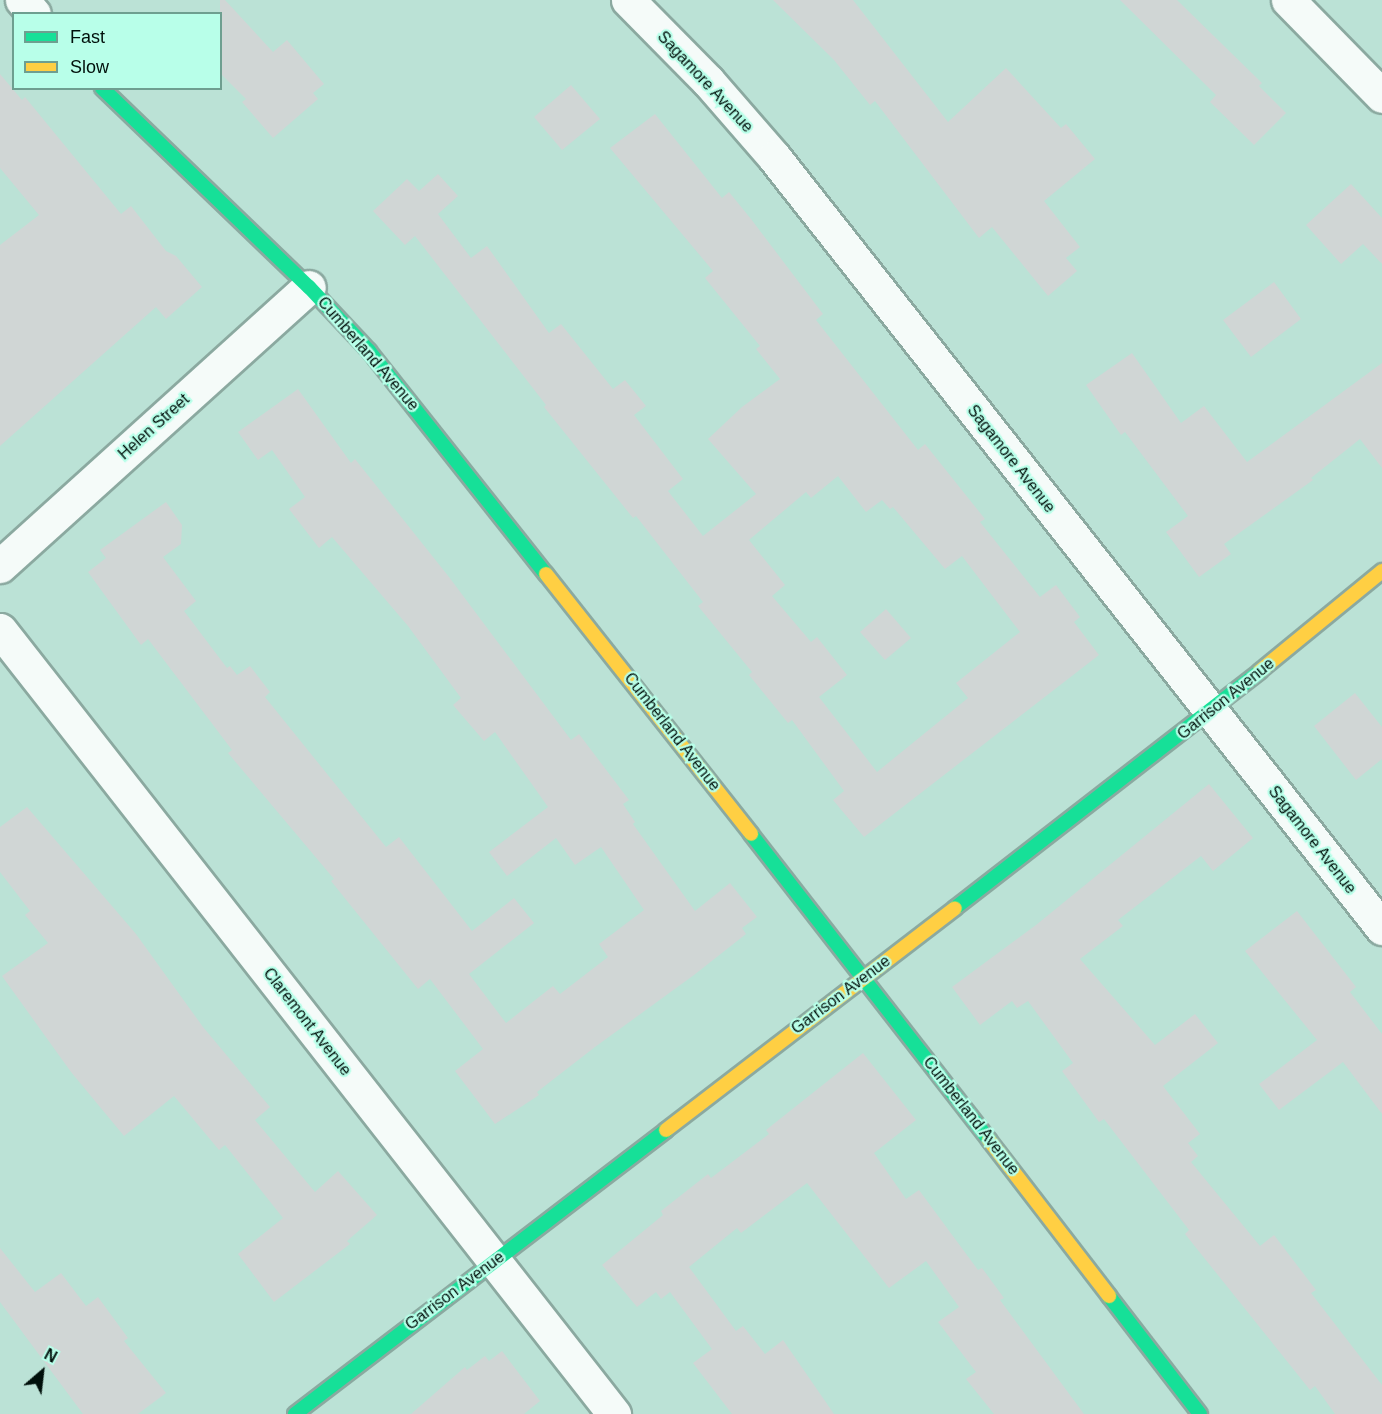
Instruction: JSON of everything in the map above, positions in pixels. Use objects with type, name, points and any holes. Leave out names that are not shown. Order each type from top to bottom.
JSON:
[{"type":"street","points":[[22,0],[32,12]]},
{"type":"street","name":"Sagamore Avenue","points":[[628,0],[708,81],[774,158],[1382,928]]},
{"type":"street","points":[[1288,0],[1382,96]]},
{"type":"street","name":"Cumberland Avenue","points":[[104,90],[309,287],[369,351],[453,452],[864,977],[1200,1414]]},
{"type":"street","name":"Helen Street","points":[[0,566],[309,287]]},
{"type":"street","name":"Garrison Avenue","points":[[295,1414],[1211,712],[1382,571]]},
{"type":"street","name":"Claremont Avenue","points":[[0,630],[614,1414]]},
{"type":"building","points":[[220,0],[225,0],[273,52],[287,40],[324,84],[313,93],[318,99],[273,138],[242,102],[246,99],[222,75],[222,12],[220,12]]},
{"type":"building","points":[[773,0],[853,0],[948,122],[1006,68],[1061,128],[1066,124],[1095,159],[1044,201],[1080,247],[1066,258],[1077,271],[1048,296],[992,227],[979,238],[875,101],[870,105],[834,60]]},
{"type":"building","points":[[1120,0],[1177,0],[1262,83],[1259,86],[1286,113],[1254,145],[1210,102],[1216,95]]},
{"type":"building","points":[[0,74],[22,100],[25,97],[121,214],[131,206],[166,251],[176,256],[202,287],[166,319],[156,307],[0,446],[0,245],[39,215],[0,168]]},
{"type":"building","points":[[571,85],[600,119],[562,150],[534,117]]},
{"type":"building","points":[[655,114],[722,198],[729,192],[751,219],[823,314],[816,320],[918,450],[925,444],[985,519],[980,522],[1040,597],[1056,585],[1080,617],[1074,622],[1099,655],[864,837],[833,800],[844,791],[792,720],[788,723],[749,675],[752,672],[698,606],[703,602],[636,516],[633,518],[544,407],[546,405],[415,236],[405,245],[373,211],[407,179],[419,191],[438,174],[458,196],[438,214],[471,258],[487,246],[549,333],[561,324],[613,389],[625,380],[646,406],[634,415],[683,479],[668,491],[703,536],[756,494],[708,439],[742,407],[780,379],[756,349],[760,346],[705,278],[713,271],[610,148]],"holes":[[[838,476],[866,512],[882,500],[890,509],[893,507],[945,569],[962,556],[1020,632],[956,683],[968,698],[877,772],[819,697],[847,675],[817,637],[811,642],[772,596],[785,585],[749,540],[806,492],[811,498]]]},
{"type":"building","points":[[1351,184],[1382,218],[1382,264],[1363,244],[1341,264],[1306,225]]},
{"type":"building","points":[[1274,282],[1301,319],[1251,357],[1223,320]]},
{"type":"building","points":[[1132,353],[1181,423],[1204,406],[1247,462],[1382,363],[1382,468],[1360,439],[1311,478],[1313,480],[1224,544],[1231,554],[1199,577],[1166,532],[1188,516],[1125,432],[1121,435],[1086,385]]},
{"type":"building","points":[[298,389],[351,463],[355,459],[449,577],[571,740],[579,734],[629,800],[623,804],[635,822],[633,824],[695,911],[730,883],[757,917],[742,928],[746,934],[537,1092],[539,1095],[495,1124],[455,1071],[483,1049],[430,979],[418,989],[331,881],[334,879],[228,753],[232,750],[148,639],[141,645],[88,572],[106,558],[100,550],[166,502],[182,525],[181,544],[163,557],[196,601],[184,611],[227,668],[230,666],[237,675],[250,666],[270,692],[265,697],[386,847],[399,837],[472,931],[514,898],[534,923],[469,974],[506,1023],[553,986],[560,994],[608,957],[599,944],[644,910],[601,847],[575,865],[556,838],[507,876],[489,852],[548,807],[495,732],[484,741],[453,705],[461,698],[408,626],[332,537],[319,548],[289,509],[305,497],[272,450],[258,460],[238,432]]},
{"type":"building","points":[[886,609],[911,638],[885,660],[860,632]]},
{"type":"building","points":[[1355,693],[1382,727],[1382,759],[1356,780],[1314,726]]},
{"type":"building","points":[[1209,784],[1253,838],[1213,871],[1201,856],[1118,920],[1123,926],[1080,959],[1155,1045],[1195,1014],[1218,1043],[1163,1086],[1200,1134],[1188,1143],[1198,1156],[1191,1162],[1260,1246],[1274,1235],[1316,1290],[1311,1293],[1382,1385],[1382,1414],[1335,1414],[1315,1386],[1310,1390],[1185,1234],[1189,1230],[1104,1119],[1099,1122],[1062,1071],[1073,1063],[1028,1001],[1017,1008],[1012,1001],[980,1025],[952,987],[1036,925]]},
{"type":"building","points":[[27,807],[136,934],[203,1027],[270,1107],[255,1120],[315,1192],[338,1171],[377,1215],[347,1241],[350,1244],[274,1302],[238,1254],[283,1218],[225,1145],[219,1150],[174,1096],[124,1136],[71,1072],[2,976],[48,943],[25,915],[30,911],[0,872],[0,827]]},
{"type":"building","points":[[1297,911],[1356,987],[1350,992],[1382,1034],[1382,1114],[1343,1062],[1279,1110],[1259,1084],[1317,1040],[1245,951]]},
{"type":"building","points":[[863,1053],[916,1120],[874,1153],[906,1199],[919,1190],[978,1270],[982,1268],[1004,1298],[1000,1300],[1084,1414],[994,1414],[966,1379],[976,1372],[938,1322],[959,1307],[926,1261],[889,1288],[807,1183],[741,1233],[737,1228],[689,1267],[736,1331],[743,1326],[765,1354],[783,1340],[834,1414],[732,1414],[693,1363],[712,1349],[670,1292],[661,1299],[656,1292],[637,1307],[602,1265],[663,1215],[661,1211],[708,1174],[711,1178],[769,1134],[766,1130]]},
{"type":"building","points":[[0,1248],[35,1292],[61,1273],[86,1306],[98,1297],[128,1338],[124,1341],[166,1393],[138,1414],[83,1414],[0,1302]]},
{"type":"building","points":[[502,1351],[540,1401],[524,1414],[411,1414],[465,1367],[467,1370],[485,1356],[489,1361]]},
{"type":"traffic: fast","points":[[104,90],[309,287],[369,351],[546,574]]},
{"type":"traffic: fast","points":[[955,908],[1260,671]]},
{"type":"traffic: fast","points":[[751,834],[989,1140]]},
{"type":"traffic: fast","points":[[295,1414],[666,1130]]},
{"type":"traffic: fast","points":[[1109,1296],[1200,1414]]},
{"type":"traffic: slow","points":[[1260,671],[1382,571]]},
{"type":"traffic: slow","points":[[546,574],[751,834]]},
{"type":"traffic: slow","points":[[666,1130],[955,908]]},
{"type":"traffic: slow","points":[[989,1140],[1109,1296]]}]
